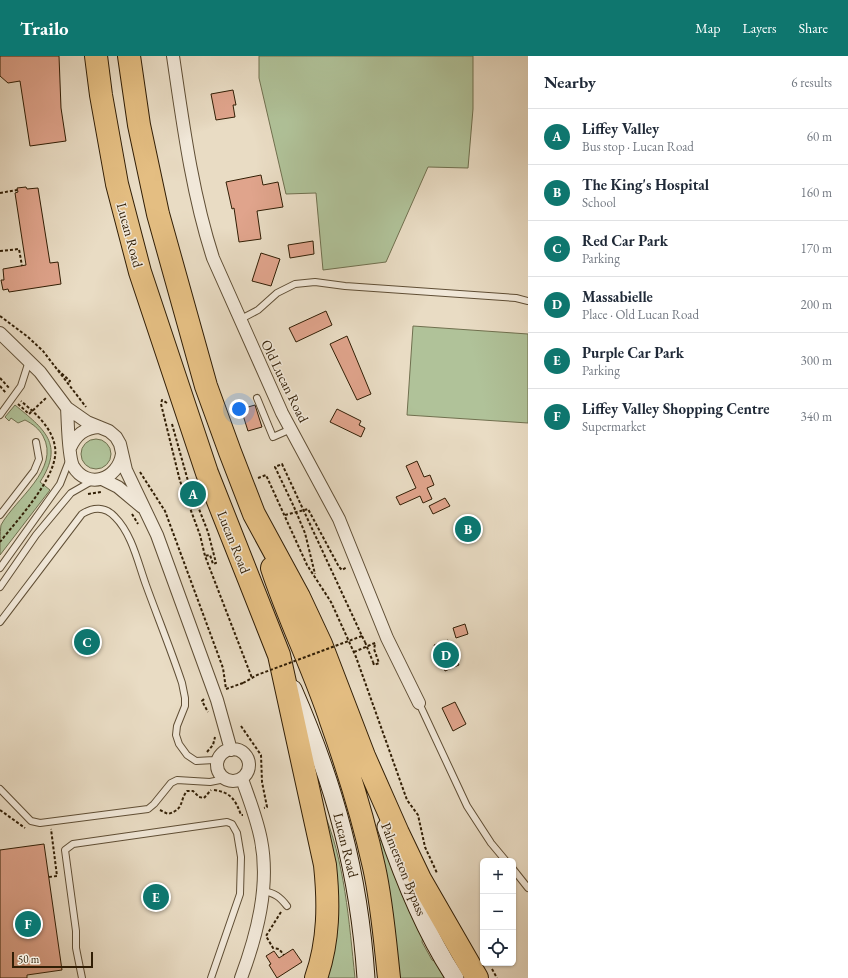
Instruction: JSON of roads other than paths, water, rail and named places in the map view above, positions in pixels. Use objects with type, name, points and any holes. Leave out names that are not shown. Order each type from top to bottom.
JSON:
[{"type":"highway","name":"Lucan Road","points":[[96,56],[101,94],[117,184],[140,272],[207,473],[279,655]]},
{"type":"highway","name":"Lucan Road","points":[[129,56],[139,125],[158,214],[206,386],[242,485],[254,514],[304,607],[321,644],[364,756],[420,879],[477,978]]},
{"type":"highway","points":[[254,514],[284,603],[331,720],[359,806],[374,867],[383,916],[389,978]]},
{"type":"highway","points":[[279,655],[325,865],[328,892],[327,931],[321,964],[316,978]]},
{"type":"main road","name":"Lucan Road","points":[[279,655],[305,716],[328,779],[343,829],[357,895],[366,978]]},
{"type":"main road","name":"Palmerston Bypass","points":[[364,756],[395,852],[431,934],[455,978]]},
{"type":"street","name":"Old Lucan Road","points":[[173,56],[184,130],[204,233],[213,258],[291,429],[339,519],[387,638],[419,703]]},
{"type":"street","points":[[1,338],[29,359],[67,408],[86,422],[109,431],[116,437],[120,444],[126,470],[147,512],[217,700],[227,752],[218,767],[219,772],[225,779],[233,781],[242,779],[248,771],[248,760],[242,752],[227,752]]},
{"type":"street","points":[[67,408],[70,453],[78,472],[85,478],[98,479],[118,487],[147,512]]},
{"type":"street","points":[[70,453],[79,434],[86,430],[99,427]]},
{"type":"street","points":[[98,479],[110,475],[117,469],[121,461],[122,453]]},
{"type":"street","points":[[241,978],[256,932],[263,891],[263,856],[261,839],[252,804],[242,779]]},
{"type":"lane","points":[[240,320],[258,310],[277,293],[295,284],[315,282],[345,286],[516,298],[528,301]]},
{"type":"lane","points":[[0,416],[21,386],[29,359]]},
{"type":"lane","points":[[257,398],[273,437],[291,429]]},
{"type":"lane","points":[[0,516],[34,471],[39,459],[36,442]]},
{"type":"lane","points":[[0,568],[60,484],[70,453]]},
{"type":"lane","points":[[0,587],[36,535],[70,493],[98,479]]},
{"type":"lane","points":[[0,622],[82,514],[90,509],[98,508],[106,511],[114,516],[129,539],[182,683],[185,706],[176,726],[177,740],[187,755],[196,761],[214,760],[227,752]]},
{"type":"lane","points":[[0,559],[11,551]]},
{"type":"lane","points":[[419,703],[466,806],[491,843],[504,858]]},
{"type":"lane","points":[[0,789],[30,821],[40,823],[148,809],[171,783],[177,780],[210,782],[225,779]]},
{"type":"lane","points":[[82,978],[76,948],[76,931],[65,850],[66,847],[73,844],[226,822],[232,824],[237,833],[241,857],[242,883],[239,900],[211,978]]},
{"type":"lane","points":[[516,873],[528,888]]},
{"type":"lane","points":[[263,891],[273,893],[281,898],[287,905]]},
{"type":"place","name":"Liffey Valley","points":[[193,494]]},
{"type":"place","name":"The King's Hospital","points":[[468,529]]},
{"type":"place","name":"Red Car Park","points":[[87,642]]},
{"type":"place","name":"Massabielle","points":[[446,655]]},
{"type":"place","name":"Purple Car Park","points":[[156,897]]},
{"type":"place","name":"Liffey Valley Shopping Centre","points":[[28,924]]}]
